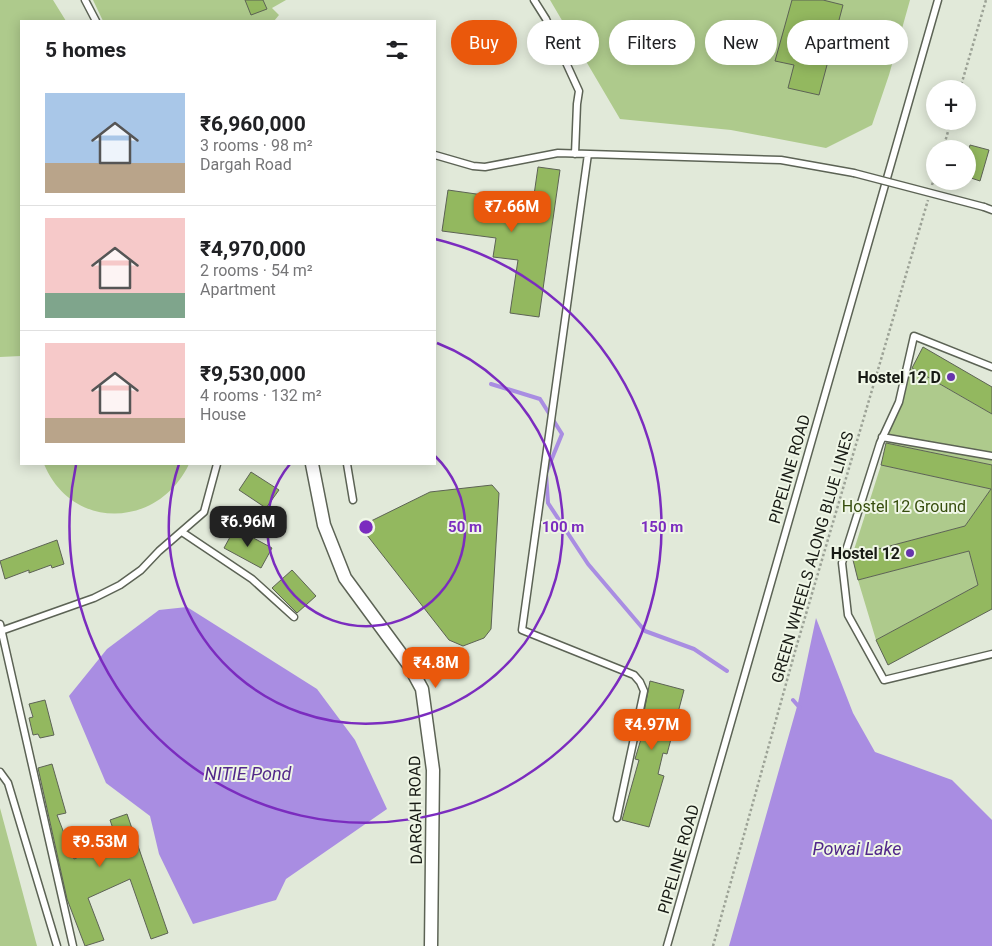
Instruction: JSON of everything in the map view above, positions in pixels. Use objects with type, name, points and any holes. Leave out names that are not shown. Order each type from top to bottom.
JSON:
[{"type":"street","name":"DARGAH ROAD","points":[[312,465],[324,525],[345,578],[409,665],[422,689],[433,770],[431,946]]},
{"type":"lane","points":[[85,0],[95,20]]},
{"type":"lane","points":[[534,0],[546,19],[579,91],[575,154]]},
{"type":"lane","name":"PIPELINE ROAD","points":[[668,946],[938,0]]},
{"type":"lane","points":[[436,155],[473,166],[485,167],[558,153],[780,160],[854,173],[992,210]]},
{"type":"lane","points":[[588,154],[522,630],[634,675],[640,682],[644,691],[617,818]]},
{"type":"lane","points":[[992,368],[914,336],[899,402],[882,437],[842,562],[848,615],[884,680],[992,654]]},
{"type":"lane","points":[[882,437],[992,456]]},
{"type":"lane","points":[[73,946],[1,628],[94,598],[120,585],[141,570],[204,512],[217,465]]},
{"type":"lane","points":[[347,465],[353,500]]},
{"type":"lane","points":[[182,532],[252,579],[294,618]]},
{"type":"lane","points":[[0,772],[8,782],[56,946]]},
{"type":"path","points":[[963,80],[986,0]]},
{"type":"path","name":"GREEN WHEELS ALONG BLUE LINES","points":[[713,946],[796,648],[928,200]]},
{"type":"green space","points":[[0,0],[53,0],[65,20],[20,20],[20,356],[0,357]]},
{"type":"green space","points":[[93,0],[286,0],[272,8],[279,15],[275,20],[103,20]]},
{"type":"green space","points":[[550,0],[910,0],[904,20],[787,20],[787,65],[892,65],[872,125],[826,148],[731,130],[620,119],[588,65],[599,65],[599,20],[562,20]]},
{"type":"green space","name":"Hostel 12 Ground","points":[[911,368],[992,414],[992,465],[886,443]]},
{"type":"green space","points":[[45,465],[188,465],[175,485],[158,501],[137,510],[116,514],[94,511],[74,502],[57,486]]},
{"type":"green space","name":"Hostel 12 Ground","points":[[881,465],[991,489],[965,526],[852,556]]},
{"type":"green space","name":"Hostel 12 Ground","points":[[969,551],[978,585],[876,640],[858,580]]},
{"type":"green space","points":[[0,808],[37,946],[0,946]]},
{"type":"water","name":"NITIE Pond","points":[[187,607],[317,689],[355,740],[387,809],[286,879],[276,900],[193,924],[159,854],[150,816],[106,783],[69,696],[107,649],[159,610]]},
{"type":"water","name":"Powai Lake","points":[[816,618],[853,713],[875,752],[952,780],[992,820],[992,946],[729,946],[798,703]]},
{"type":"building","points":[[245,0],[263,0],[267,9],[251,15]]},
{"type":"building","points":[[792,0],[823,0],[843,5],[839,20],[787,20],[787,64],[777,61],[777,54]]},
{"type":"building","points":[[794,65],[827,65],[819,95],[788,88]]},
{"type":"building","points":[[976,147],[989,150],[980,181],[976,180]]},
{"type":"building","points":[[538,167],[560,170],[539,317],[510,313],[518,260],[493,257],[496,238],[442,231],[448,190],[533,202]]},
{"type":"building","name":"Hostel 12 D","points":[[923,347],[992,387],[992,414],[912,368]]},
{"type":"building","name":"Hostel 12","points":[[886,443],[992,465],[992,609],[888,665],[876,640],[978,585],[969,551],[858,580],[852,556],[965,526],[991,489],[881,465]]},
{"type":"building","points":[[251,472],[279,490],[266,508],[239,490]]},
{"type":"building","points":[[492,485],[499,493],[491,629],[484,638],[463,646],[449,640],[363,530],[369,522],[430,492]]},
{"type":"building","points":[[235,528],[272,548],[261,568],[224,548]]},
{"type":"building","points":[[57,540],[64,564],[52,568],[51,565],[29,573],[29,570],[5,579],[0,561]]},
{"type":"building","points":[[292,570],[316,596],[297,613],[272,588]]},
{"type":"building","points":[[650,681],[684,690],[667,754],[663,753],[658,774],[664,776],[649,827],[622,820],[639,760],[635,759],[641,739],[639,738]]},
{"type":"building","points":[[45,700],[54,735],[40,738],[38,734],[33,735],[29,718],[33,717],[29,704]]},
{"type":"building","points":[[52,764],[66,813],[57,815],[74,859],[117,840],[110,820],[127,814],[168,933],[151,939],[130,879],[88,898],[104,940],[85,946],[67,899],[38,768]]},
{"type":"waterway","points":[[491,384],[540,399],[562,434],[546,473],[548,503],[588,564],[645,631],[694,649],[727,671]]},
{"type":"waterway","points":[[793,700],[800,708]]},
{"type":"place","name":"Hostel 12 D","points":[[951,377]]},
{"type":"place","name":"Hostel 12","points":[[910,553]]}]
